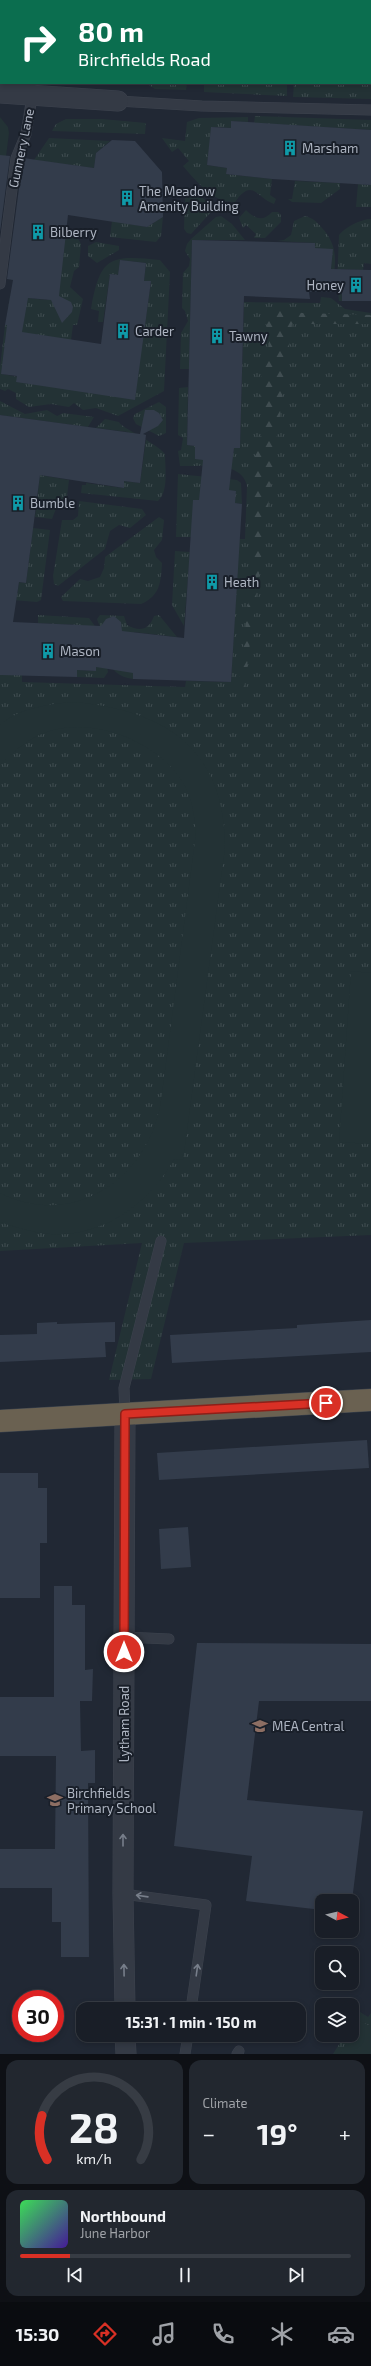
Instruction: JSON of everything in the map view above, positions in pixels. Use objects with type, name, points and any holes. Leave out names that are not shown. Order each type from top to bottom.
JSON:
[{"type":"highway","points":[[0,1420],[371,1400]]},
{"type":"street","points":[[0,94],[31,90],[118,101]]},
{"type":"street","name":"Lytham Road","points":[[125,1414],[123,1894],[125,2002]]},
{"type":"street","points":[[126,2042],[126,2054]]},
{"type":"lane","name":"Gunnery Lane","points":[[0,284],[16,158],[26,134],[31,90]]},
{"type":"lane","points":[[118,101],[190,106],[371,110]]},
{"type":"lane","points":[[125,1414],[124,1388],[161,1241]]},
{"type":"lane","points":[[124,1637],[169,1639]]},
{"type":"lane","points":[[123,1894],[206,1905],[192,2002]]},
{"type":"lane","points":[[185,2054],[187,2042]]},
{"type":"green space","points":[[148,84],[187,84],[186,90],[155,89]]},
{"type":"green space","points":[[204,84],[287,84],[287,96],[204,92]]},
{"type":"green space","points":[[294,84],[371,84],[371,99],[293,97]]},
{"type":"green space","points":[[255,116],[371,120],[371,130],[254,123]]},
{"type":"green space","points":[[0,117],[8,127],[9,133],[0,204]]},
{"type":"green space","points":[[248,117],[248,122],[231,121],[231,128],[212,127],[207,165],[227,168],[226,174],[272,179],[270,195],[276,199],[274,204],[251,190],[246,191],[235,202],[228,202],[213,195],[200,185],[183,166],[189,161],[178,148],[172,152],[162,138],[185,141],[187,122],[199,118]]},
{"type":"green space","points":[[66,119],[102,119],[146,123],[145,134],[52,131],[56,124]]},
{"type":"green space","points":[[49,138],[110,141],[96,153],[94,168],[34,160]]},
{"type":"green space","points":[[295,181],[340,183],[340,189],[321,203],[292,202],[288,199],[292,199]]},
{"type":"green space","points":[[358,184],[371,185],[371,207],[356,207]]},
{"type":"green space","points":[[190,193],[207,201],[212,211],[191,234],[187,233],[184,229],[185,196]]},
{"type":"green space","points":[[246,210],[253,216],[259,218],[265,217],[272,212],[278,212],[281,215],[281,222],[265,238],[254,238],[256,234],[246,225],[243,228],[239,218]]},
{"type":"green space","points":[[221,216],[232,224],[245,240],[192,240],[189,369],[180,369],[181,333],[188,321],[185,311],[182,308],[183,273],[189,266],[190,259],[185,251],[187,244],[191,239],[216,217]]},
{"type":"green space","points":[[305,216],[313,219],[318,224],[328,235],[332,243],[335,266],[330,291],[332,250],[315,248],[315,243],[277,241],[284,240],[291,235],[294,221]]},
{"type":"green space","points":[[163,217],[161,236],[156,242],[110,237],[112,221],[147,227]]},
{"type":"green space","points":[[371,219],[371,264],[364,263],[363,270],[341,269],[342,301],[339,301],[337,284],[339,235],[345,229],[354,224],[363,220]]},
{"type":"green space","points":[[65,235],[77,237],[81,244],[79,267],[74,271],[70,287],[83,299],[77,325],[73,325],[71,340],[6,335],[2,374],[134,399],[151,282],[144,281],[146,263],[120,260],[118,275],[110,274],[103,322],[98,322],[99,311],[91,309],[94,291],[104,269],[110,263],[119,259],[129,258],[160,260],[170,272],[164,391],[118,416],[96,408],[83,410],[74,403],[69,407],[51,404],[29,407],[16,399],[16,393],[8,389],[5,391],[0,389],[0,367],[5,325],[25,312],[8,309],[10,296],[47,300]]},
{"type":"green space","points":[[96,242],[119,246],[119,250],[97,263],[88,256],[88,246]]},
{"type":"green space","points":[[321,297],[331,298],[345,309],[371,313],[371,1235],[184,1243],[151,1379],[109,1380],[142,1243],[0,1251],[0,675],[22,675],[22,682],[185,687],[186,681],[231,682],[239,539],[245,539],[247,486],[244,478],[237,472],[229,469],[209,466],[180,466],[178,451],[181,450],[183,438],[178,435],[179,388],[188,387],[187,445],[195,446],[195,459],[232,461],[234,448],[240,448],[244,302],[320,303]]},
{"type":"green space","points":[[284,308],[302,313],[371,315],[371,324],[292,324],[244,689],[238,689],[250,590],[253,531],[251,483],[254,459],[261,435],[262,412],[259,383],[268,356],[269,341],[265,313],[270,309]]},
{"type":"green space","points":[[0,401],[25,414],[47,410],[57,416],[63,413],[94,417],[88,427],[0,415]]},
{"type":"green space","points":[[159,402],[166,407],[166,433],[159,436],[136,424],[133,418],[135,414]]},
{"type":"green space","points":[[105,419],[119,422],[121,425],[144,439],[127,437],[128,432],[96,428]]},
{"type":"green space","points":[[146,440],[155,445],[165,454],[165,485],[164,491],[158,501],[81,493],[82,485],[86,485],[86,483],[123,488],[124,481],[140,483]]},
{"type":"green space","points":[[178,474],[237,480],[241,483],[242,504],[235,503],[235,491],[201,489],[191,537],[176,537]]},
{"type":"green space","points":[[40,475],[69,480],[67,496],[57,506],[52,519],[35,517]]},
{"type":"green space","points":[[79,501],[142,509],[146,515],[130,528],[119,525],[110,531],[105,549],[58,586],[54,584],[53,576],[62,520],[73,520],[78,516]]},
{"type":"green space","points":[[159,517],[164,520],[162,540],[154,550],[156,557],[162,563],[162,570],[158,588],[152,597],[141,604],[63,601],[61,597],[80,579],[88,581],[100,577],[104,568],[105,557]]},
{"type":"green space","points":[[33,528],[50,530],[41,600],[37,602],[0,599],[0,594],[17,596],[19,582],[26,583]]},
{"type":"green space","points":[[175,551],[190,552],[184,626],[172,605]]},
{"type":"green space","points":[[38,615],[89,618],[100,633],[108,672],[104,678],[77,677],[77,670],[96,671],[80,625],[38,623]]},
{"type":"green space","points":[[100,615],[124,616],[127,625],[140,629],[147,627],[154,616],[159,615],[177,637],[134,632],[133,679],[124,677],[117,673],[110,662],[102,631],[97,619]]},
{"type":"green space","points":[[73,702],[106,707],[136,714],[162,726],[184,741],[201,760],[214,785],[222,814],[225,848],[183,1160],[174,1159],[165,1174],[143,1199],[115,1219],[100,1226],[83,1231],[66,1234],[49,1234],[0,1222],[0,1193],[28,1203],[55,1205],[80,1200],[104,1190],[124,1174],[141,1153],[154,1129],[161,1101],[196,833],[190,797],[185,786],[174,770],[160,756],[124,736],[103,730],[83,727],[63,728],[44,733],[32,739],[15,751],[0,765],[0,725],[8,719],[25,711],[54,704]]},
{"type":"green space","points":[[351,971],[371,973],[371,1144],[339,1142]]},
{"type":"green space","points":[[360,2012],[368,2017],[371,2013],[371,2054],[333,2054],[341,2042],[359,2042]]},
{"type":"green space","points":[[361,2021],[371,2027],[371,2054],[340,2054],[348,2042],[359,2042],[359,2024]]},
{"type":"building","name":"Marsham","points":[[231,121],[371,130],[371,185],[272,179],[226,174],[227,168],[207,165],[211,127],[231,128]]},
{"type":"building","points":[[112,140],[135,141],[162,172],[163,217],[147,227],[68,215],[59,296],[71,302],[73,307],[72,312],[62,323],[51,300],[28,298],[22,332],[101,344],[110,274],[118,275],[120,260],[146,263],[144,281],[151,281],[135,400],[16,382],[17,376],[1,374],[7,325],[5,325],[13,280],[7,279],[23,158],[94,168],[96,153]]},
{"type":"building","points":[[0,155],[10,156],[0,232]]},
{"type":"building","points":[[192,240],[315,243],[315,248],[333,249],[331,269],[371,270],[371,301],[342,301],[342,292],[309,292],[310,299],[244,296],[240,448],[234,448],[229,490],[236,491],[235,503],[242,504],[231,682],[133,679],[133,673],[96,667],[96,671],[77,670],[77,677],[0,675],[0,415],[140,434],[145,410],[154,410],[159,413],[163,420],[158,426],[143,434],[146,435],[140,483],[124,481],[124,488],[40,475],[26,583],[19,582],[13,622],[101,626],[106,619],[114,616],[121,622],[122,631],[184,638],[193,500],[199,500],[203,460],[195,459],[195,446],[187,445]]},
{"type":"building","points":[[371,1320],[371,1352],[172,1363],[170,1335],[297,1328],[297,1325]]},
{"type":"building","points":[[57,1322],[57,1324],[115,1322],[115,1342],[105,1342],[106,1357],[0,1362],[0,1335],[37,1334],[37,1323]]},
{"type":"building","points":[[367,1440],[369,1468],[159,1480],[157,1453]]},
{"type":"building","points":[[0,1473],[38,1473],[38,1488],[47,1488],[47,1543],[40,1543],[40,1598],[0,1598]]},
{"type":"building","points":[[188,1527],[191,1567],[161,1569],[159,1529]]},
{"type":"building","points":[[54,1586],[72,1586],[72,1605],[85,1605],[85,1670],[93,1669],[92,1701],[80,1701],[81,1751],[95,1750],[95,1783],[88,1783],[89,1957],[61,1957],[61,1922],[52,1922],[52,1888],[0,1888],[0,1849],[55,1849],[56,1756],[0,1756],[0,1697],[54,1697]]},
{"type":"building","points":[[197,1643],[371,1644],[371,1701],[259,1701],[247,1800],[363,1811],[353,1894],[315,1894],[315,1909],[246,1901],[252,1856],[174,1846]]},
{"type":"place","name":"Marsham","points":[[290,148]]},
{"type":"place","name":"The Meadow Amenity Building","points":[[127,198]]},
{"type":"place","name":"Bilberry","points":[[38,232]]},
{"type":"place","name":"Honey","points":[[356,285]]},
{"type":"place","name":"Carder","points":[[123,331]]},
{"type":"place","name":"Tawny","points":[[217,336]]},
{"type":"place","name":"Bumble","points":[[18,503]]},
{"type":"place","name":"Heath","points":[[212,582]]},
{"type":"place","name":"Mason","points":[[48,651]]},
{"type":"place","name":"MEA Central","points":[[260,1726]]},
{"type":"place","name":"Birchfields Primary School","points":[[55,1800]]},
{"type":"route","points":[[124,1652],[125,1414],[326,1403]]}]
